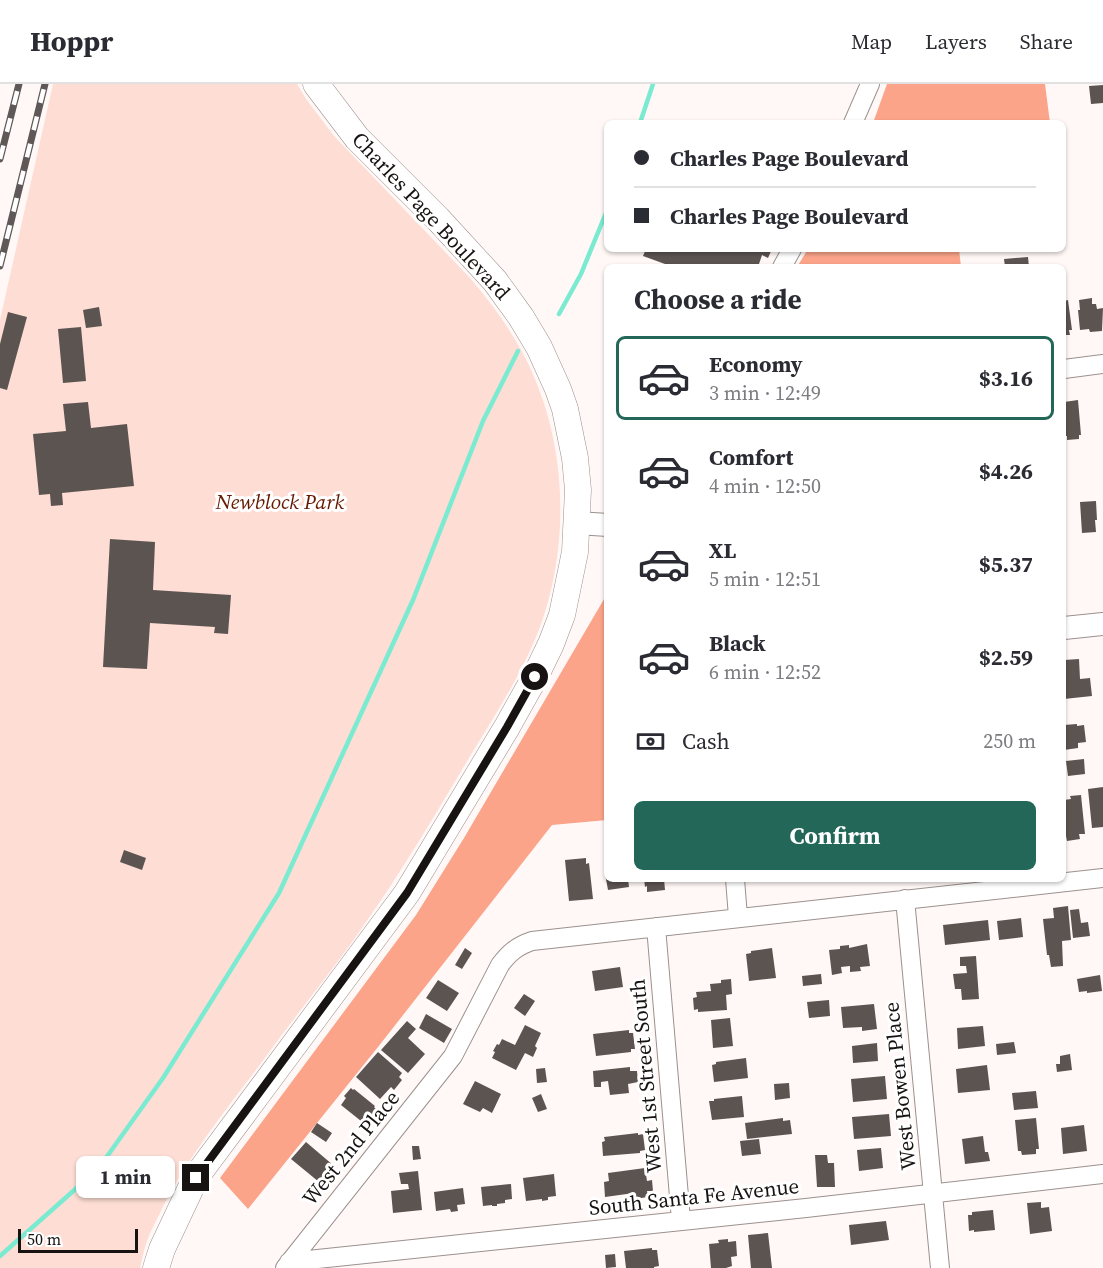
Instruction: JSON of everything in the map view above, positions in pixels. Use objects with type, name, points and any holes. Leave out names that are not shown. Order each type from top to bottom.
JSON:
[{"type":"main road","name":"Charles Page Boulevard","points":[[156,1268],[162,1249],[196,1178],[407,893],[529,687],[551,644],[562,615],[574,552],[578,490],[575,458],[570,430],[558,389],[539,347],[510,300],[495,281],[438,219],[357,138],[316,84]]},
{"type":"street","points":[[854,120],[870,84]]},
{"type":"street","points":[[1066,369],[1103,364]]},
{"type":"street","points":[[577,523],[604,525]]},
{"type":"street","points":[[1066,628],[1103,624]]},
{"type":"street","name":"West 2nd Place","points":[[1066,880],[1103,878]]},
{"type":"street","points":[[735,882],[738,918]]},
{"type":"street","name":"West 2nd Place","points":[[287,1265],[453,1056],[500,965],[515,948],[532,941],[1036,882]]},
{"type":"street","name":"West Bowen Place","points":[[904,899],[940,1268]]},
{"type":"street","name":"West 1st Street South","points":[[656,927],[681,1220]]},
{"type":"street","name":"South Santa Fe Avenue","points":[[287,1265],[1103,1174]]},
{"type":"green space","name":"Newblock Park","points":[[53,84],[297,84],[334,136],[470,278],[512,335],[526,359],[543,400],[557,460],[560,490],[558,552],[553,582],[538,632],[519,673],[428,826],[379,903],[194,1154],[150,1234],[140,1268],[0,1268],[0,320]]},
{"type":"shaded area","points":[[887,84],[1045,84],[1050,120],[874,120]]},
{"type":"shaded area","points":[[806,252],[959,252],[961,264],[799,264]]},
{"type":"shaded area","points":[[604,599],[604,820],[552,825],[248,1209],[220,1178],[416,915],[464,838]]},
{"type":"building","points":[[1103,85],[1103,103],[1091,104],[1089,86]]},
{"type":"building","points":[[645,252],[771,252],[768,258],[762,255],[759,264],[665,264],[643,256]]},
{"type":"building","points":[[1028,257],[1029,264],[1005,264],[1004,259]]},
{"type":"building","points":[[1092,298],[1092,304],[1096,304],[1097,309],[1103,308],[1102,331],[1080,330],[1079,300]]},
{"type":"building","points":[[1066,300],[1068,300],[1072,330],[1069,330],[1070,335],[1066,335]]},
{"type":"building","points":[[99,307],[102,326],[86,328],[83,310]]},
{"type":"building","points":[[8,312],[27,317],[7,390],[0,388],[0,344]]},
{"type":"building","points":[[81,327],[86,381],[63,383],[58,329]]},
{"type":"building","points":[[1078,400],[1081,435],[1079,439],[1067,440],[1066,402]]},
{"type":"building","points":[[88,402],[91,428],[127,424],[134,486],[62,493],[63,505],[51,506],[50,494],[39,495],[33,434],[66,431],[63,404]]},
{"type":"building","points":[[1096,501],[1096,532],[1082,533],[1080,502]]},
{"type":"building","points":[[110,539],[155,542],[153,590],[231,595],[228,634],[214,633],[215,627],[150,623],[147,669],[103,667]]},
{"type":"building","points":[[1079,659],[1080,679],[1090,678],[1092,696],[1066,699],[1066,660]]},
{"type":"building","points":[[1066,725],[1084,725],[1086,742],[1078,743],[1078,748],[1066,750]]},
{"type":"building","points":[[1084,759],[1085,774],[1068,776],[1066,761]]},
{"type":"building","points":[[1103,787],[1103,827],[1092,828],[1088,789]]},
{"type":"building","points":[[1081,795],[1085,834],[1079,834],[1080,839],[1067,841],[1066,800],[1071,799],[1070,796]]},
{"type":"building","points":[[124,850],[146,858],[142,870],[120,862]]},
{"type":"building","points":[[586,858],[586,864],[589,863],[593,899],[569,901],[565,860]]},
{"type":"building","points":[[607,882],[628,882],[629,887],[608,890]]},
{"type":"building","points":[[644,882],[664,882],[665,890],[647,892],[647,886],[645,887]]},
{"type":"building","points":[[1068,906],[1071,940],[1062,941],[1063,966],[1051,967],[1049,955],[1047,955],[1043,919],[1054,918],[1053,908]]},
{"type":"building","points":[[1079,909],[1081,923],[1088,922],[1090,936],[1073,938],[1070,910]]},
{"type":"building","points":[[1021,918],[1023,937],[999,940],[997,921]]},
{"type":"building","points":[[988,920],[990,940],[945,945],[943,925]]},
{"type":"building","points":[[867,944],[870,966],[860,967],[861,971],[850,972],[850,966],[841,967],[842,973],[832,975],[829,950],[840,949],[840,946],[849,945],[849,948]]},
{"type":"building","points":[[465,948],[472,953],[462,969],[455,965]]},
{"type":"building","points":[[772,948],[776,978],[749,981],[746,954]]},
{"type":"building","points":[[976,956],[979,999],[962,1000],[961,989],[955,989],[953,974],[967,973],[966,966],[960,966],[960,957]]},
{"type":"building","points":[[620,967],[623,987],[595,991],[592,971]]},
{"type":"building","points":[[821,974],[822,984],[803,986],[802,976]]},
{"type":"building","points":[[1100,975],[1102,991],[1079,992],[1077,979]]},
{"type":"building","points":[[731,979],[732,994],[726,995],[727,1010],[698,1012],[698,1009],[694,1010],[693,998],[697,997],[696,992],[711,991],[710,984]]},
{"type":"building","points":[[438,980],[459,993],[447,1011],[426,998]]},
{"type":"building","points":[[524,994],[535,1001],[525,1016],[514,1008]]},
{"type":"building","points":[[829,1000],[830,1016],[809,1018],[807,1002]]},
{"type":"building","points":[[874,1004],[877,1029],[862,1031],[862,1027],[843,1028],[841,1007]]},
{"type":"building","points":[[426,1014],[452,1029],[444,1043],[419,1028]]},
{"type":"building","points":[[730,1018],[733,1046],[713,1048],[711,1020]]},
{"type":"building","points":[[407,1021],[416,1029],[408,1038],[425,1054],[408,1073],[381,1050]]},
{"type":"building","points":[[525,1025],[541,1033],[533,1057],[525,1053],[516,1070],[492,1058],[495,1052],[493,1051],[502,1039],[515,1045]]},
{"type":"building","points":[[983,1026],[985,1046],[958,1049],[957,1028]]},
{"type":"building","points":[[629,1030],[629,1033],[633,1033],[635,1049],[631,1049],[631,1052],[596,1056],[593,1034]]},
{"type":"building","points":[[1014,1042],[1016,1053],[997,1055],[996,1044]]},
{"type":"building","points":[[877,1043],[878,1061],[853,1063],[852,1046]]},
{"type":"building","points":[[378,1052],[402,1073],[399,1077],[402,1080],[394,1090],[391,1087],[380,1099],[356,1077]]},
{"type":"building","points":[[1070,1054],[1072,1070],[1057,1072],[1056,1064],[1060,1064],[1060,1056]]},
{"type":"building","points":[[746,1058],[748,1078],[714,1082],[712,1065],[716,1062]]},
{"type":"building","points":[[987,1065],[990,1090],[958,1093],[956,1069]]},
{"type":"building","points":[[630,1067],[630,1071],[637,1071],[638,1082],[628,1084],[629,1093],[610,1095],[608,1081],[601,1082],[601,1087],[594,1087],[593,1071]]},
{"type":"building","points":[[545,1068],[547,1082],[537,1083],[536,1069]]},
{"type":"building","points":[[885,1076],[887,1099],[853,1102],[851,1079]]},
{"type":"building","points":[[475,1081],[501,1094],[492,1113],[483,1108],[480,1112],[463,1104]]},
{"type":"building","points":[[789,1083],[790,1098],[775,1100],[774,1084]]},
{"type":"building","points":[[351,1088],[375,1106],[378,1111],[366,1125],[341,1105],[346,1098],[344,1096]]},
{"type":"building","points":[[1036,1091],[1038,1108],[1014,1110],[1012,1093]]},
{"type":"building","points":[[541,1094],[547,1109],[538,1112],[532,1098]]},
{"type":"building","points":[[742,1096],[744,1117],[712,1120],[709,1101]]},
{"type":"building","points":[[889,1114],[891,1136],[854,1139],[852,1117]]},
{"type":"building","points":[[783,1118],[783,1121],[790,1120],[792,1134],[747,1139],[745,1123]]},
{"type":"building","points":[[1036,1118],[1039,1149],[1036,1149],[1036,1154],[1022,1155],[1021,1151],[1018,1151],[1015,1120]]},
{"type":"building","points":[[317,1123],[332,1133],[326,1142],[311,1132]]},
{"type":"building","points":[[1084,1125],[1087,1151],[1063,1154],[1061,1128]]},
{"type":"building","points":[[638,1133],[638,1135],[643,1134],[645,1150],[640,1153],[603,1156],[604,1137]]},
{"type":"building","points":[[983,1136],[985,1152],[988,1152],[990,1161],[965,1164],[962,1139]]},
{"type":"building","points":[[759,1139],[761,1154],[742,1156],[740,1141]]},
{"type":"building","points":[[306,1142],[333,1165],[319,1182],[291,1159]]},
{"type":"building","points":[[412,1146],[419,1146],[421,1159],[413,1160]]},
{"type":"building","points":[[881,1148],[883,1168],[859,1171],[857,1150]]},
{"type":"building","points":[[815,1155],[827,1155],[828,1163],[834,1163],[835,1187],[817,1187]]},
{"type":"building","points":[[645,1168],[647,1181],[652,1180],[653,1191],[647,1191],[648,1197],[634,1199],[634,1193],[605,1197],[604,1182],[609,1181],[608,1173]]},
{"type":"building","points":[[418,1171],[422,1210],[393,1213],[391,1191],[409,1189],[408,1184],[401,1184],[399,1173]]},
{"type":"building","points":[[554,1174],[556,1196],[542,1201],[542,1199],[526,1201],[523,1178]]},
{"type":"building","points":[[511,1184],[512,1199],[505,1200],[505,1203],[497,1204],[497,1206],[483,1206],[481,1187]]},
{"type":"building","points":[[463,1188],[465,1204],[457,1205],[458,1211],[451,1212],[450,1209],[436,1211],[434,1192]]},
{"type":"building","points":[[1041,1202],[1041,1208],[1049,1207],[1052,1231],[1030,1234],[1027,1203]]},
{"type":"building","points":[[993,1210],[995,1230],[969,1231],[968,1215],[972,1215],[972,1212]]},
{"type":"building","points":[[886,1221],[889,1240],[851,1245],[849,1225]]},
{"type":"building","points":[[768,1233],[772,1268],[751,1268],[748,1235]]},
{"type":"building","points":[[728,1239],[728,1242],[736,1241],[737,1256],[731,1257],[732,1266],[711,1268],[709,1244]]},
{"type":"building","points":[[652,1248],[652,1250],[657,1250],[659,1266],[626,1268],[624,1251]]},
{"type":"building","points":[[615,1254],[616,1267],[606,1268],[605,1255]]},
{"type":"waterway","points":[[641,120],[653,84]]},
{"type":"waterway","points":[[559,314],[581,274],[604,218]]},
{"type":"waterway","points":[[0,1256],[98,1169],[163,1078],[279,893],[413,600],[483,421],[518,351]]},
{"type":"railway","points":[[0,159],[19,84]]},
{"type":"railway","points":[[0,266],[45,84]]},
{"type":"route","points":[[196,1178],[407,893],[535,677]]}]
